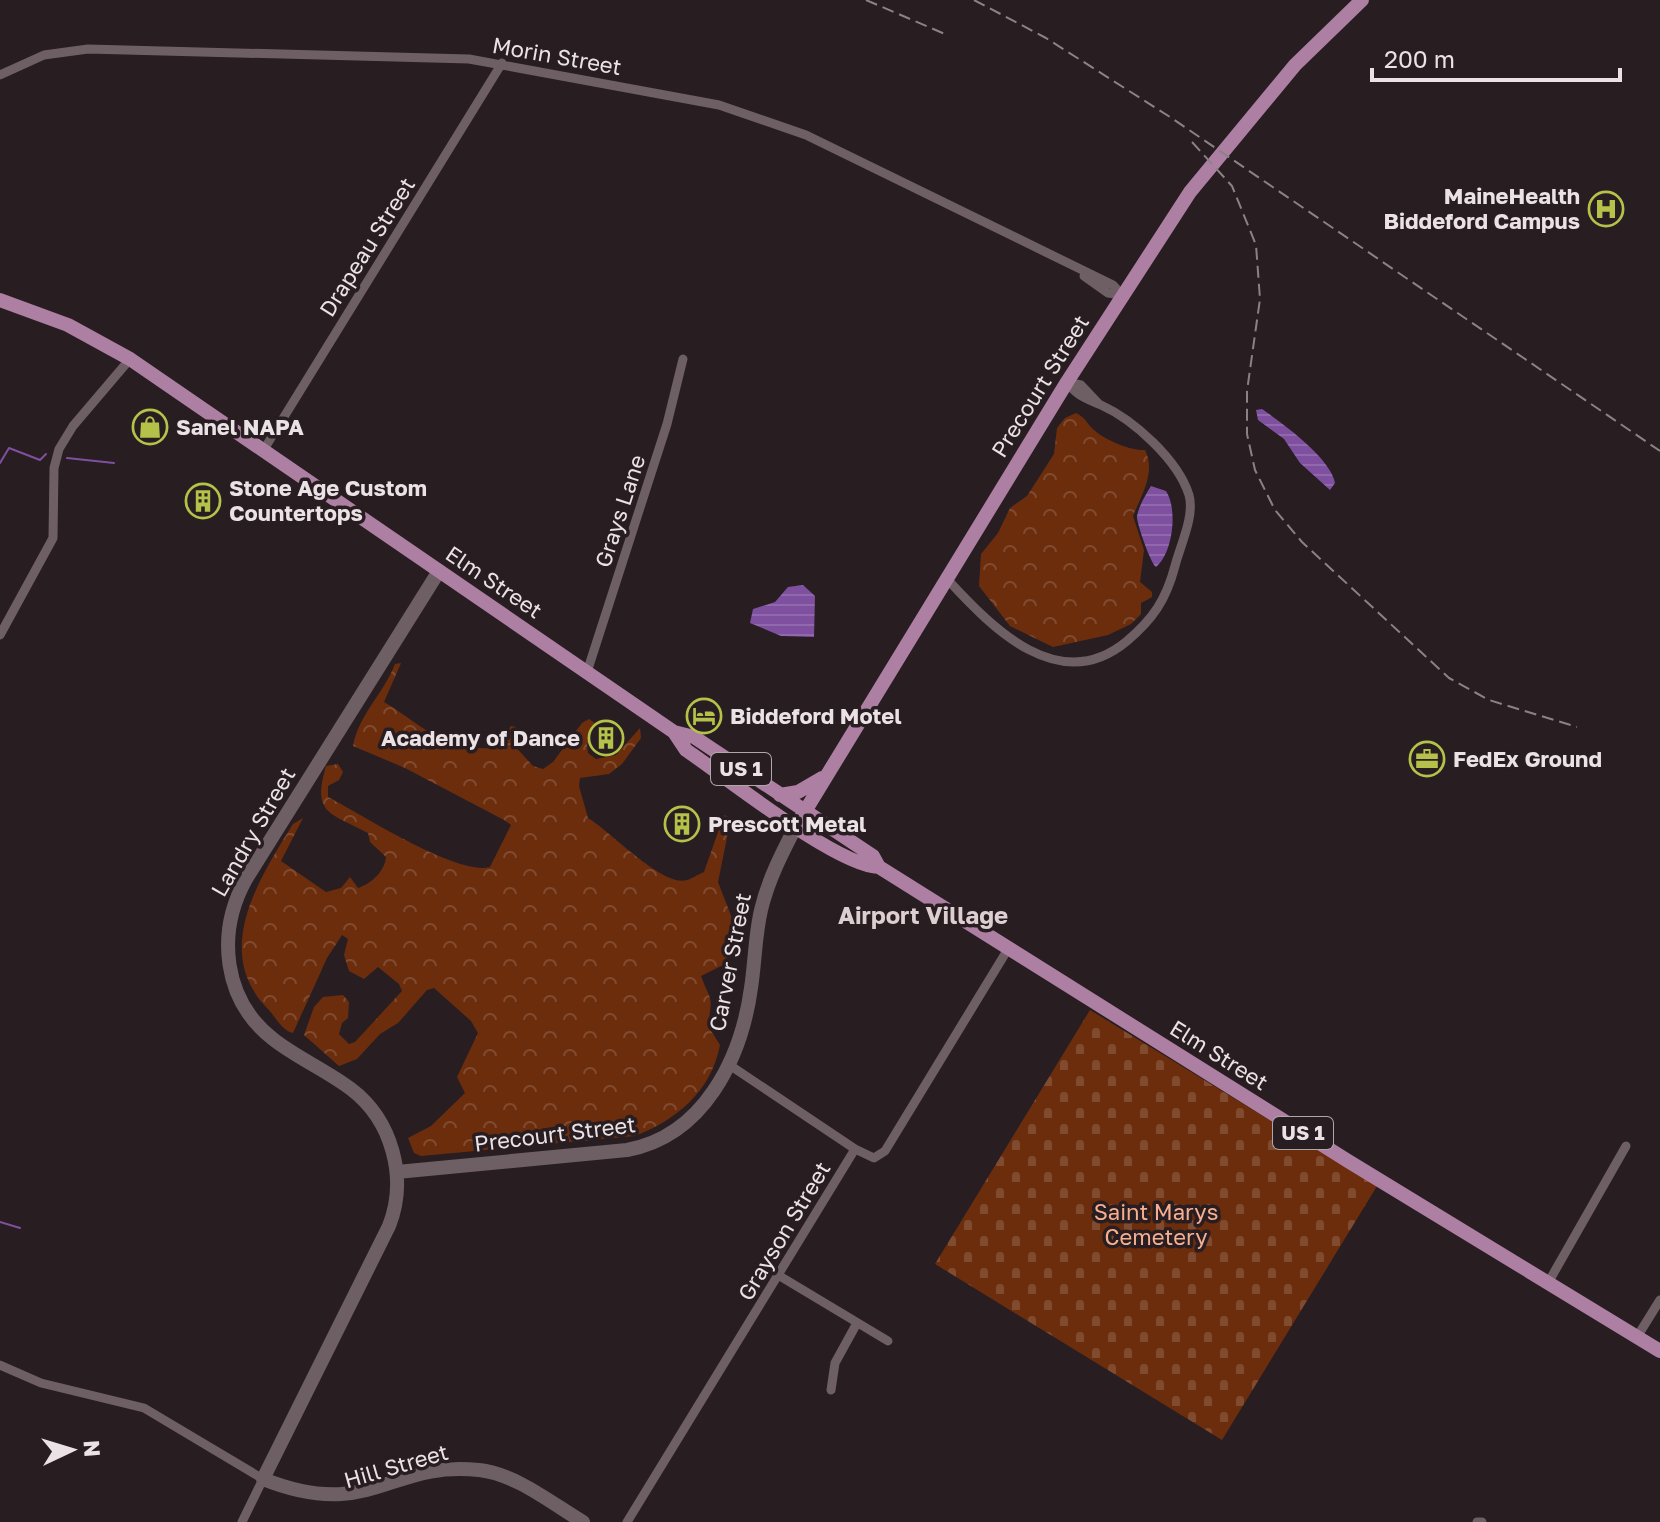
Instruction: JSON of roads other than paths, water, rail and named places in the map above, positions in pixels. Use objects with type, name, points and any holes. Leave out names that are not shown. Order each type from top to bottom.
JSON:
[{"type":"main road","name":"Precourt Street","points":[[796,826],[1067,382],[1190,192],[1295,65],[1362,0]]},
{"type":"main road","name":"Elm Street","points":[[0,301],[68,325],[130,359],[674,732],[694,737],[873,856],[879,867],[1660,1351]]},
{"type":"main road","name":"Elm Street","points":[[674,732],[686,750],[796,826],[864,867],[879,867]]},
{"type":"main road","points":[[780,795],[805,789],[829,773]]},
{"type":"street","name":"Morin Street","points":[[0,75],[44,55],[88,49],[442,57],[502,63],[719,105],[767,119],[1113,285],[1122,295]]},
{"type":"street","name":"Drapeau Street","points":[[263,451],[502,63]]},
{"type":"street","points":[[0,635],[53,538],[54,468],[59,449],[73,426],[130,359]]},
{"type":"street","name":"Grays Lane","points":[[587,672],[667,424],[683,359]]},
{"type":"street","points":[[948,580],[1003,635],[1019,645],[1067,662],[1100,659],[1150,621],[1169,588],[1190,498],[1180,479],[1155,447],[1099,404],[1081,385],[1067,382]]},
{"type":"street","name":"Landry Street","points":[[242,1522],[386,1234],[396,1204],[397,1172],[388,1137],[364,1100],[274,1040],[247,1011],[231,976],[227,937],[234,905],[246,879],[439,571]]},
{"type":"street","name":"Carver Street","points":[[728,1064],[746,1014],[763,900],[796,826]]},
{"type":"street","name":"Grayson Street","points":[[627,1522],[855,1149],[874,1158],[885,1151],[1008,949]]},
{"type":"street","points":[[728,1064],[855,1149]]},
{"type":"street","name":"Precourt Street","points":[[397,1172],[640,1148],[671,1135],[694,1118],[728,1064]]},
{"type":"street","points":[[1548,1283],[1626,1146]]},
{"type":"street","points":[[778,1275],[888,1341]]},
{"type":"street","points":[[1637,1337],[1660,1300]]},
{"type":"street","points":[[831,1390],[835,1363],[857,1323]]},
{"type":"street","points":[[0,1365],[41,1383],[144,1408],[263,1479]]},
{"type":"street","name":"Hill Street","points":[[263,1479],[298,1498],[341,1505],[375,1500],[438,1472],[478,1470],[506,1477],[583,1522]]},
{"type":"waterway","points":[[0,463],[9,448],[40,460],[46,454]]},
{"type":"waterway","points":[[67,458],[114,463]]},
{"type":"waterway","points":[[0,1222],[20,1228]]},
{"type":"railway","points":[[866,0],[945,34]]},
{"type":"railway","points":[[974,0],[1046,38],[1170,117],[1660,451]]},
{"type":"railway","points":[[1192,142],[1232,186],[1256,245],[1260,299],[1247,391],[1247,434],[1255,470],[1275,510],[1302,542],[1449,678],[1489,700],[1577,727]]},
{"type":"place","name":"MaineHealth Biddeford Campus","points":[[1606,209]]},
{"type":"place","name":"Sanel NAPA","points":[[150,427]]},
{"type":"place","name":"Stone Age Custom Countertops","points":[[203,501]]},
{"type":"place","name":"Biddeford Motel","points":[[704,716]]},
{"type":"place","name":"Academy of Dance","points":[[606,738]]},
{"type":"place","name":"FedEx Ground","points":[[1427,759]]},
{"type":"place","name":"Prescott Metal","points":[[682,824]]},
{"type":"district","name":"Airport Village","points":[[923,916]]},
{"type":"park label","name":"Saint Marys Cemetery","points":[[1156,1224]]}]
